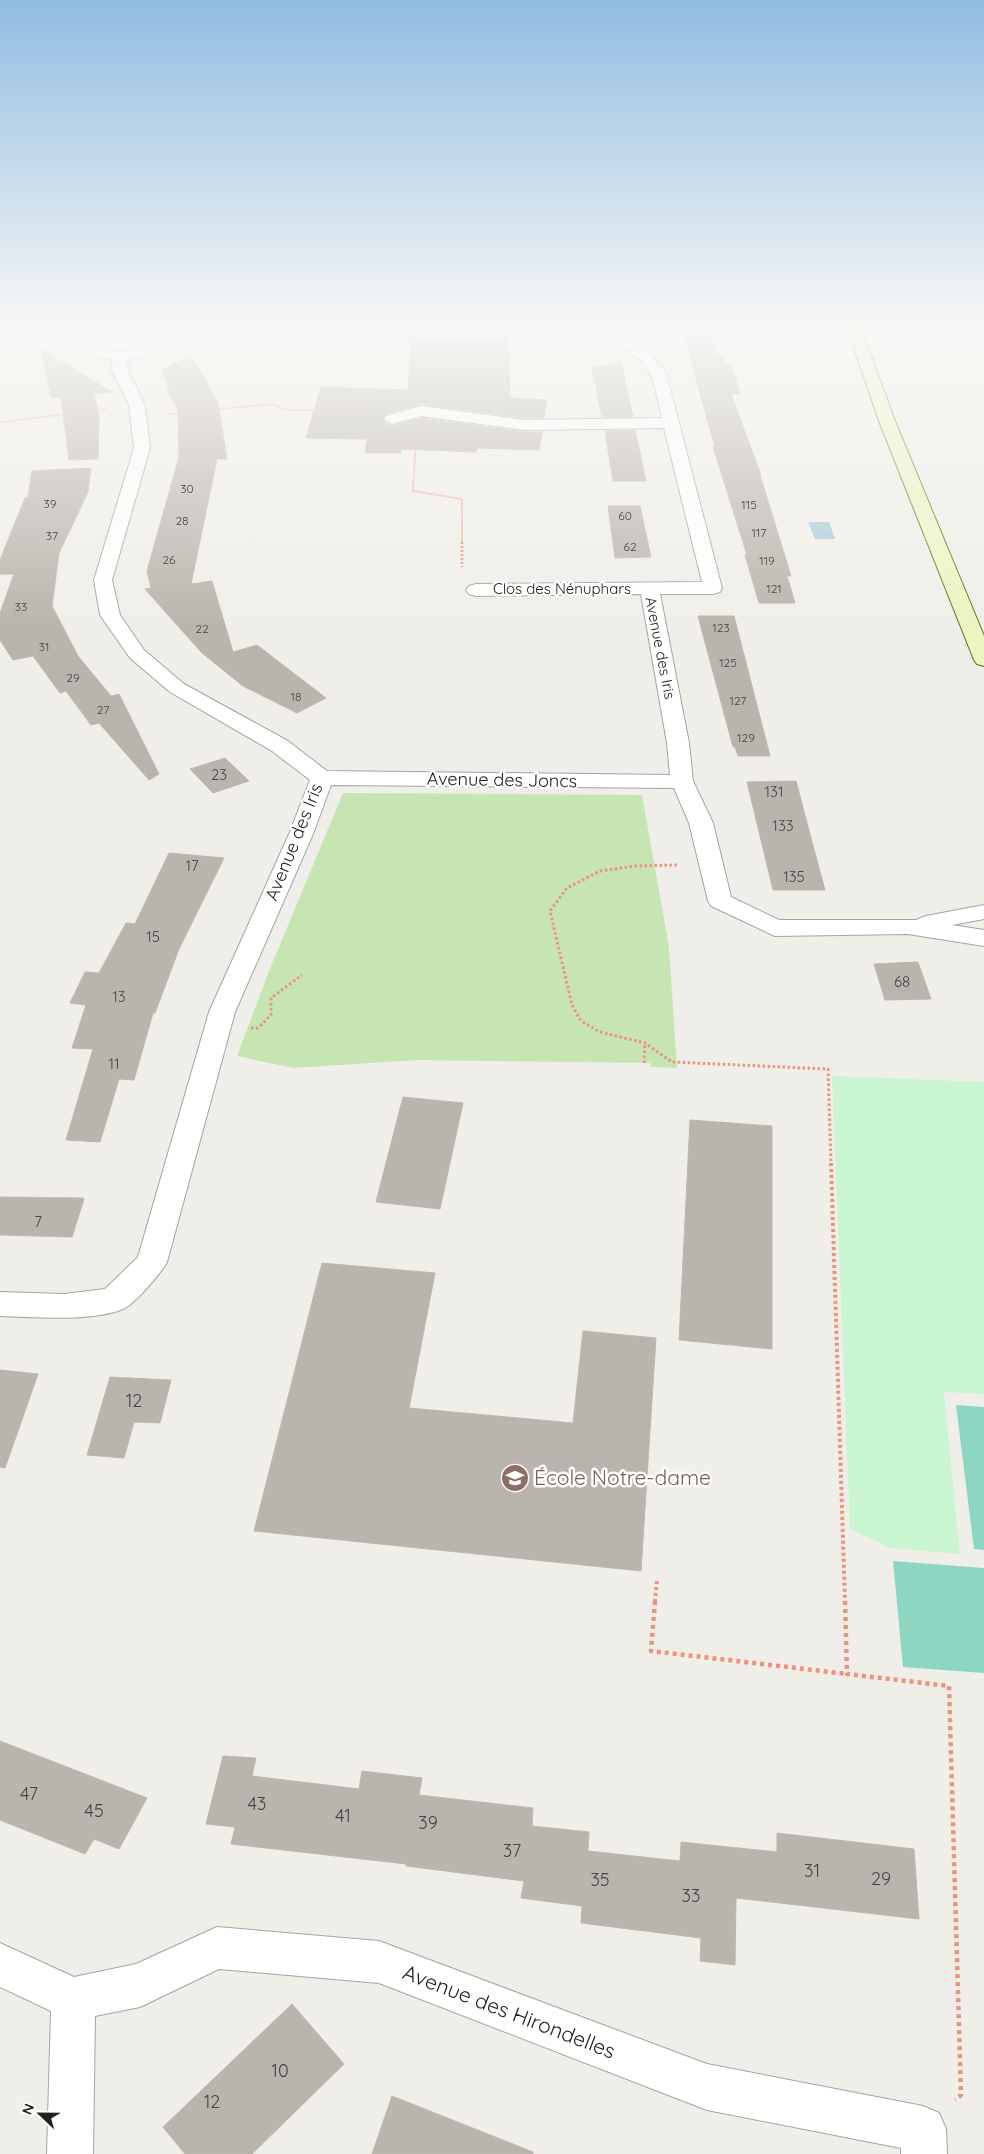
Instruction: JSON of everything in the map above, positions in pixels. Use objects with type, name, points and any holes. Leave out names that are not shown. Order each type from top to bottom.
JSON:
[{"type":"main road","points":[[889,426],[984,660]]},
{"type":"street","name":"Avenue des Iris","points":[[0,1304],[64,1306],[114,1300],[152,1262],[222,1012],[300,834],[322,778],[280,746],[177,688],[137,654],[110,615],[103,580],[142,448],[140,426]]},
{"type":"street","name":"Avenue des Iris","points":[[671,426],[713,588],[649,588],[678,743],[682,780],[701,823],[720,901],[775,928],[908,926],[984,912]]},
{"type":"street","name":"Clos des Nénuphars","points":[[476,590],[649,588]]},
{"type":"street","name":"Avenue des Joncs","points":[[322,778],[655,782],[682,780]]},
{"type":"street","name":"Avenue des Iris","points":[[908,926],[984,938]]},
{"type":"street","name":"Avenue des Hirondelles","points":[[73,1999],[140,1985],[217,1948],[379,1962],[708,2087],[924,2142]]},
{"type":"street","points":[[0,1964],[73,1999],[70,2154]]},
{"type":"path","points":[[417,426],[413,490],[462,499],[462,574],[476,590]]},
{"type":"path","points":[[711,865],[635,866],[600,871],[566,888],[550,911],[572,1005],[581,1021],[600,1032],[645,1043],[672,1062],[828,1069],[847,1674]]},
{"type":"path","points":[[218,1027],[258,1028],[271,1015],[271,998],[302,975]]},
{"type":"path","points":[[644,1063],[645,1043]]},
{"type":"path","points":[[656,1579],[651,1651],[949,1686],[961,2095],[924,2142]]},
{"type":"green space","points":[[343,793],[642,795],[669,947],[677,1068],[651,1067],[650,1063],[417,1060],[293,1068],[237,1056],[269,971]]},
{"type":"green space","points":[[832,1076],[984,1082],[984,1394],[944,1392],[960,1554],[891,1548],[850,1529]]},
{"type":"green space","points":[[956,1405],[984,1407],[984,1550],[974,1549]]},
{"type":"green space","points":[[893,1561],[984,1568],[984,1673],[903,1667]]},
{"type":"water","points":[[808,522],[829,522],[835,539],[815,539]]},
{"type":"building","points":[[65,426],[99,426],[98,459],[69,460]]},
{"type":"building","points":[[178,426],[222,426],[227,459],[217,459],[191,584],[212,581],[233,652],[257,645],[326,698],[297,713],[243,686],[202,653],[145,589],[151,588],[147,571],[179,457]]},
{"type":"building","points":[[310,426],[477,426],[525,432],[542,432],[539,450],[477,448],[476,452],[401,449],[401,453],[365,453],[367,439],[306,438]]},
{"type":"building","points":[[709,426],[743,426],[761,475],[791,576],[787,576],[795,603],[759,603],[745,555],[747,555],[713,447],[715,447]]},
{"type":"building","points":[[635,430],[646,481],[613,481],[605,431]]},
{"type":"building","points":[[91,468],[88,492],[59,553],[52,606],[78,656],[111,696],[119,694],[159,774],[149,780],[99,723],[91,725],[66,691],[60,693],[33,656],[13,660],[0,640],[0,613],[14,574],[0,574],[0,560],[25,498],[28,498],[32,471]]},
{"type":"building","points":[[608,506],[640,506],[651,557],[615,558]]},
{"type":"building","points":[[698,616],[734,616],[770,756],[738,756],[735,747],[733,747]]},
{"type":"building","points":[[225,758],[249,781],[213,793],[190,769]]},
{"type":"building","points":[[796,781],[825,890],[773,890],[747,782]]},
{"type":"building","points":[[169,853],[224,858],[179,949],[155,1013],[153,1013],[134,1080],[119,1079],[100,1142],[66,1140],[93,1049],[72,1048],[86,1005],[70,1003],[85,972],[99,973],[126,923],[135,924]]},
{"type":"building","points":[[918,962],[931,999],[885,1000],[874,964]]},
{"type":"building","points":[[403,1097],[463,1103],[440,1209],[376,1202]]},
{"type":"building","points":[[690,1120],[772,1126],[772,1349],[679,1340]]},
{"type":"building","points":[[0,1197],[84,1199],[72,1237],[0,1235]]},
{"type":"building","points":[[322,1263],[435,1273],[409,1408],[573,1423],[583,1331],[656,1338],[641,1571],[254,1531]]},
{"type":"building","points":[[0,1370],[38,1374],[5,1468],[0,1467]]},
{"type":"building","points":[[110,1377],[171,1380],[160,1423],[134,1422],[124,1458],[87,1455]]},
{"type":"building","points":[[0,1741],[147,1798],[119,1849],[94,1839],[85,1854],[0,1820]]},
{"type":"building","points":[[223,1756],[256,1758],[252,1776],[359,1789],[362,1771],[422,1778],[419,1795],[533,1808],[532,1826],[589,1832],[588,1851],[680,1861],[681,1842],[777,1852],[777,1833],[914,1849],[919,1919],[736,1898],[735,1965],[700,1961],[701,1938],[581,1923],[582,1906],[521,1898],[524,1881],[406,1866],[406,1864],[231,1844],[235,1827],[206,1824]]},
{"type":"building","points":[[292,2004],[344,2064],[252,2154],[185,2154],[163,2127]]},
{"type":"building","points":[[392,2096],[533,2152],[533,2154],[372,2154]]},
{"type":"place","name":"École Notre-dame","points":[[515,1478]]}]
